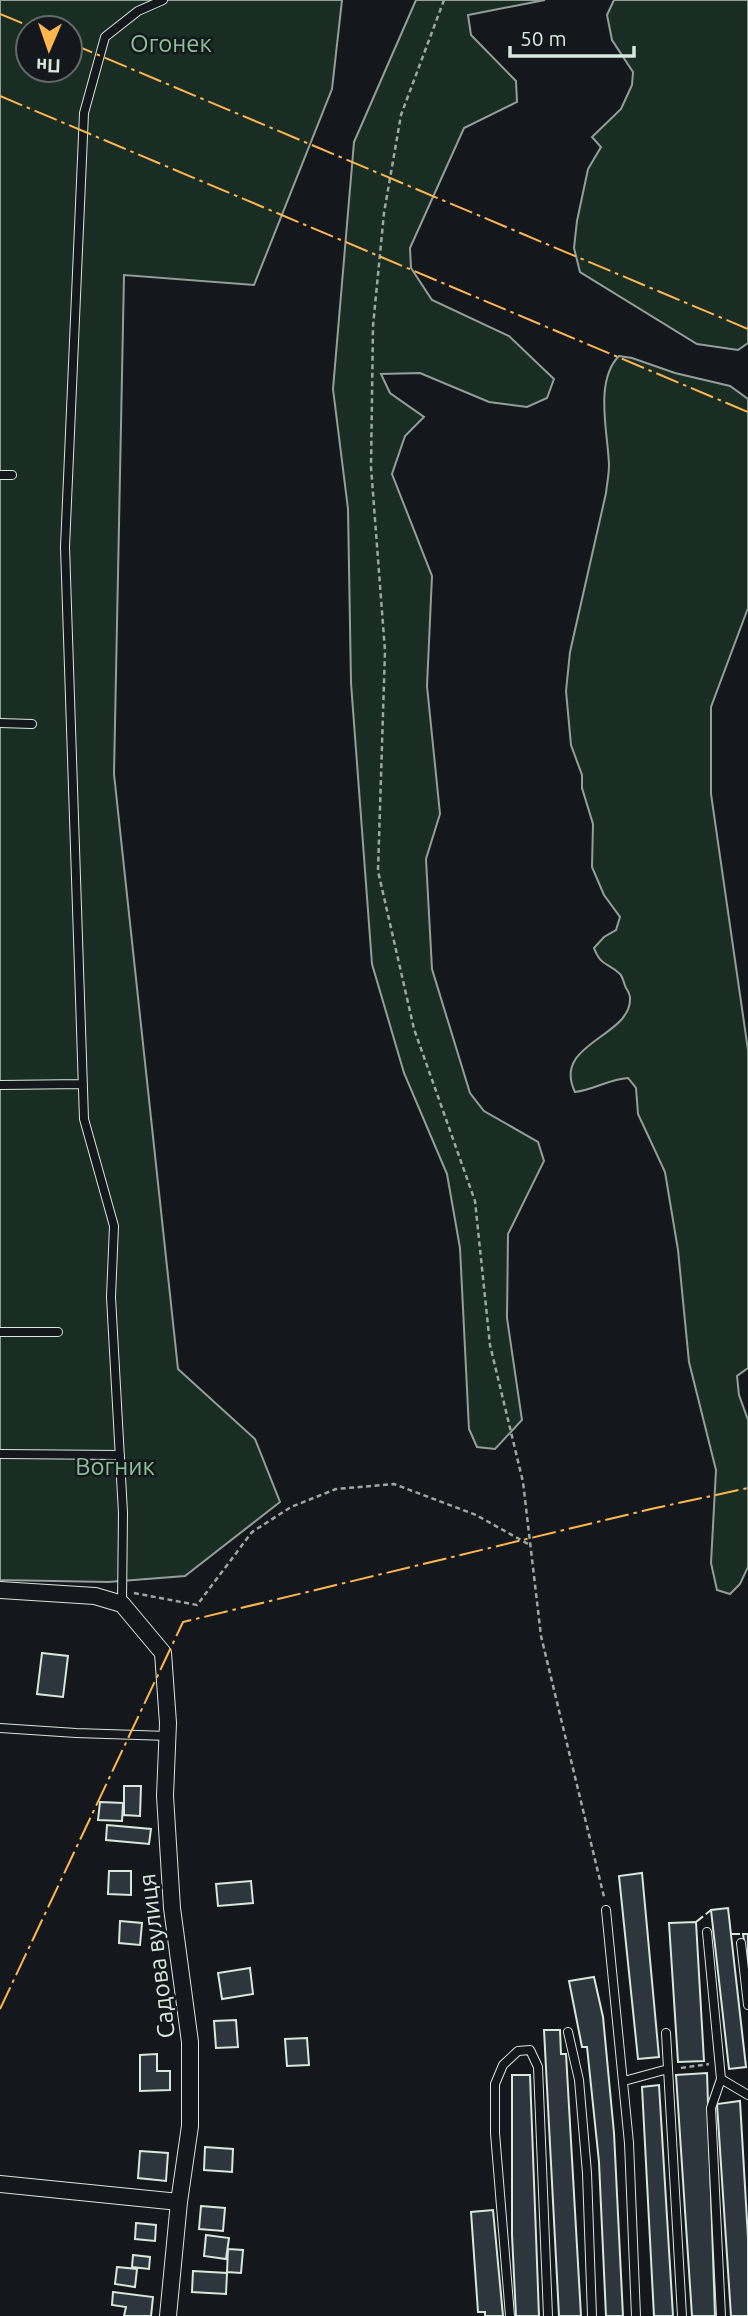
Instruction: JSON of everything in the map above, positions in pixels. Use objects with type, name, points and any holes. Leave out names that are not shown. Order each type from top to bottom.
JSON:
[{"type":"street","points":[[0,1590],[122,1598]]},
{"type":"street","name":"Садова вулиця","points":[[122,1598],[163,1653],[168,1736],[165,1796],[172,1908],[190,2042],[190,2126],[179,2202],[168,2316]]},
{"type":"street","points":[[0,2184],[179,2202]]},
{"type":"lane","points":[[122,1598],[123,1513],[111,1297],[114,1226],[84,1119],[65,547],[84,113],[105,37],[138,11],[163,0]]},
{"type":"lane","points":[[0,475],[12,475]]},
{"type":"lane","points":[[0,723],[32,724]]},
{"type":"lane","points":[[0,1085],[83,1084]]},
{"type":"lane","points":[[0,1332],[58,1332]]},
{"type":"lane","points":[[0,1454],[120,1455]]},
{"type":"lane","points":[[0,1728],[168,1736]]},
{"type":"lane","points":[[607,1910],[629,2143],[636,2316]]},
{"type":"lane","points":[[706,1932],[721,2079],[711,2108],[721,2316]]},
{"type":"lane","points":[[741,1943],[748,2005]]},
{"type":"lane","points":[[568,2032],[579,2080],[587,2173],[592,2316]]},
{"type":"lane","points":[[666,2033],[682,2316]]},
{"type":"lane","points":[[510,2316],[495,2133],[495,2084],[503,2065],[518,2051],[530,2050],[538,2067],[548,2316]]},
{"type":"lane","points":[[624,2081],[668,2070]]},
{"type":"lane","points":[[721,2079],[748,2095]]},
{"type":"path","points":[[444,0],[401,115],[384,213],[373,326],[371,467],[385,652],[378,871],[414,1029],[475,1201],[490,1345],[523,1482],[541,1636],[607,1910]]},
{"type":"path","points":[[122,1598],[197,1605],[252,1532],[291,1507],[336,1489],[394,1484],[476,1515],[530,1545]]},
{"type":"path","points":[[668,2070],[719,2062]]},
{"type":"green space","name":"Вогник","points":[[0,0],[342,0],[332,89],[254,285],[124,275],[114,774],[178,1369],[255,1439],[280,1502],[185,1576],[108,1582],[0,1580]]},
{"type":"green space","points":[[416,0],[545,0],[468,15],[471,35],[516,81],[517,102],[464,128],[410,248],[411,268],[432,300],[509,336],[554,379],[547,398],[527,407],[489,402],[420,373],[381,374],[390,393],[424,417],[405,436],[392,474],[432,576],[427,686],[440,814],[426,859],[432,969],[470,1093],[484,1111],[538,1142],[544,1161],[508,1234],[507,1318],[522,1420],[495,1449],[477,1447],[469,1429],[460,1248],[447,1174],[404,1073],[372,964],[351,683],[348,509],[333,389],[354,142]]},
{"type":"green space","points":[[614,0],[748,0],[748,343],[738,350],[697,344],[580,272],[574,248],[577,221],[588,169],[601,147],[592,137],[621,109],[632,85],[633,72],[612,40],[607,15]]},
{"type":"green space","points":[[619,356],[730,386],[748,399],[748,608],[711,707],[711,794],[748,1050],[748,1368],[737,1376],[739,1395],[748,1420],[748,1567],[740,1584],[730,1594],[717,1590],[711,1563],[716,1470],[689,1362],[678,1250],[665,1172],[638,1114],[636,1088],[628,1078],[575,1092],[571,1075],[574,1062],[582,1051],[619,1022],[627,1011],[630,998],[621,975],[602,961],[594,948],[604,937],[616,930],[620,917],[604,895],[592,867],[593,824],[582,788],[582,775],[571,745],[566,691],[570,652],[606,493],[609,465],[605,393],[611,367]]},
{"type":"building","points":[[42,1653],[68,1656],[63,1697],[37,1694]]},
{"type":"building","points":[[124,1786],[141,1786],[140,1816],[124,1815]]},
{"type":"building","points":[[100,1802],[123,1803],[122,1821],[98,1820]]},
{"type":"building","points":[[107,1825],[151,1829],[149,1844],[106,1840]]},
{"type":"building","points":[[109,1871],[131,1871],[131,1895],[108,1894]]},
{"type":"building","points":[[642,1873],[659,2057],[638,2059],[619,1876]]},
{"type":"building","points":[[251,1881],[253,1903],[218,1906],[216,1884]]},
{"type":"building","points":[[728,1908],[746,2067],[729,2069],[711,1910]]},
{"type":"building","points":[[120,1921],[142,1923],[140,1945],[119,1943]]},
{"type":"building","points":[[696,1922],[704,2061],[678,2062],[669,1923]]},
{"type":"building","points":[[743,1934],[748,1934],[748,1970]]},
{"type":"building","points":[[250,1968],[253,1994],[222,1999],[218,1973]]},
{"type":"building","points":[[594,1977],[603,2017],[614,2133],[623,2316],[606,2316],[599,2162],[587,2047],[582,2047],[569,1981]]},
{"type":"building","points":[[236,2020],[238,2047],[216,2048],[214,2021]]},
{"type":"building","points":[[544,2030],[560,2030],[561,2054],[566,2054],[581,2316],[559,2316]]},
{"type":"building","points":[[307,2038],[309,2065],[287,2066],[285,2039]]},
{"type":"building","points":[[157,2054],[157,2071],[170,2071],[170,2090],[140,2091],[140,2055]]},
{"type":"building","points":[[707,2073],[715,2316],[692,2316],[676,2075]]},
{"type":"building","points":[[512,2075],[530,2075],[539,2316],[516,2316],[512,2235]]},
{"type":"building","points":[[659,2085],[673,2316],[654,2316],[642,2087]]},
{"type":"building","points":[[740,2101],[748,2238],[748,2316],[731,2316],[717,2104]]},
{"type":"building","points":[[205,2147],[233,2149],[232,2172],[204,2170]]},
{"type":"building","points":[[140,2151],[168,2153],[166,2181],[138,2178]]},
{"type":"building","points":[[201,2206],[225,2208],[223,2231],[199,2229]]},
{"type":"building","points":[[493,2210],[503,2316],[485,2316],[485,2312],[478,2312],[471,2212]]},
{"type":"building","points":[[136,2223],[156,2225],[155,2241],[135,2239]]},
{"type":"building","points":[[206,2235],[229,2238],[226,2259],[204,2256]]},
{"type":"building","points":[[228,2249],[243,2250],[241,2273],[227,2272]]},
{"type":"building","points":[[133,2255],[150,2257],[149,2269],[132,2267]]},
{"type":"building","points":[[117,2267],[137,2269],[135,2287],[115,2284]]},
{"type":"building","points":[[193,2271],[227,2273],[226,2294],[192,2292]]},
{"type":"building","points":[[113,2292],[153,2297],[151,2316],[124,2316],[126,2307],[112,2305]]},
{"type":"fence","points":[[696,1922],[711,1910]]},
{"type":"fence","points":[[731,1934],[743,1934]]},
{"type":"power","points":[[0,14],[14,20]]},
{"type":"power","points":[[84,49],[748,329]]},
{"type":"power","points":[[0,96],[748,412]]},
{"type":"power","points":[[0,2009],[183,1622],[748,1488]]},
{"type":"park label","name":"Огонек","points":[[171,44]]}]
